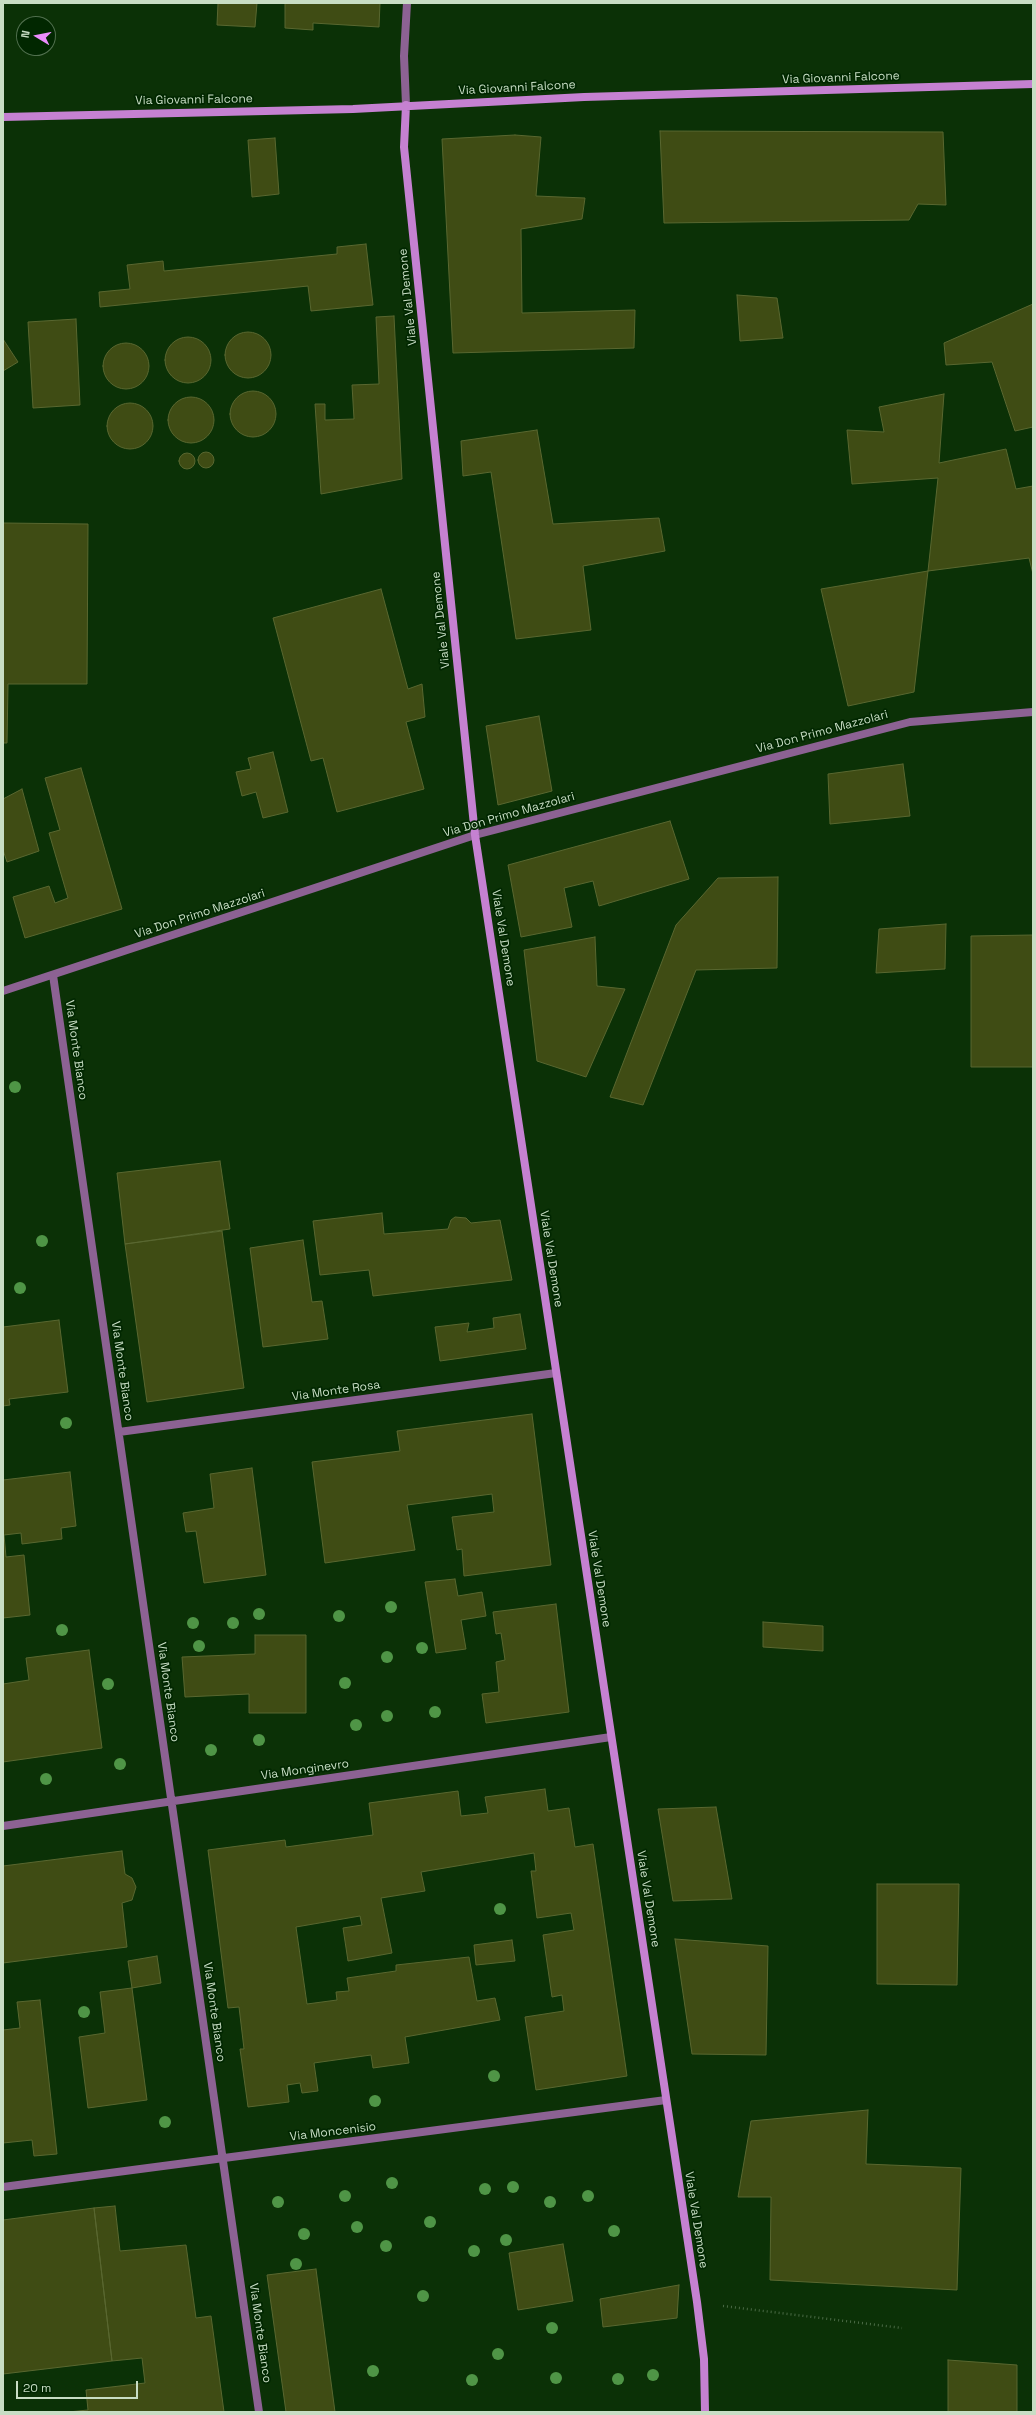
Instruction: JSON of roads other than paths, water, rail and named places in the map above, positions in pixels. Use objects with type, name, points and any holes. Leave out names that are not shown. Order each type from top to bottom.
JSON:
[{"type":"street","points":[[406,105],[404,56],[407,3]]},
{"type":"street","name":"Via Giovanni Falcone","points":[[3,117],[353,109],[406,105],[1033,84]]},
{"type":"street","name":"Viale Val Demone","points":[[406,105],[404,147],[475,835],[697,2302],[704,2359],[705,2412]]},
{"type":"street","name":"Via Don Primo Mazzolari","points":[[3,991],[475,835],[910,722],[1033,712]]},
{"type":"street","name":"Via Monte Bianco","points":[[53,975],[259,2412]]},
{"type":"street","name":"Via Monte Rosa","points":[[119,1432],[556,1373]]},
{"type":"street","name":"Via Monginevro","points":[[3,1826],[611,1737]]},
{"type":"street","name":"Via Moncenisio","points":[[3,2187],[666,2100]]}]
